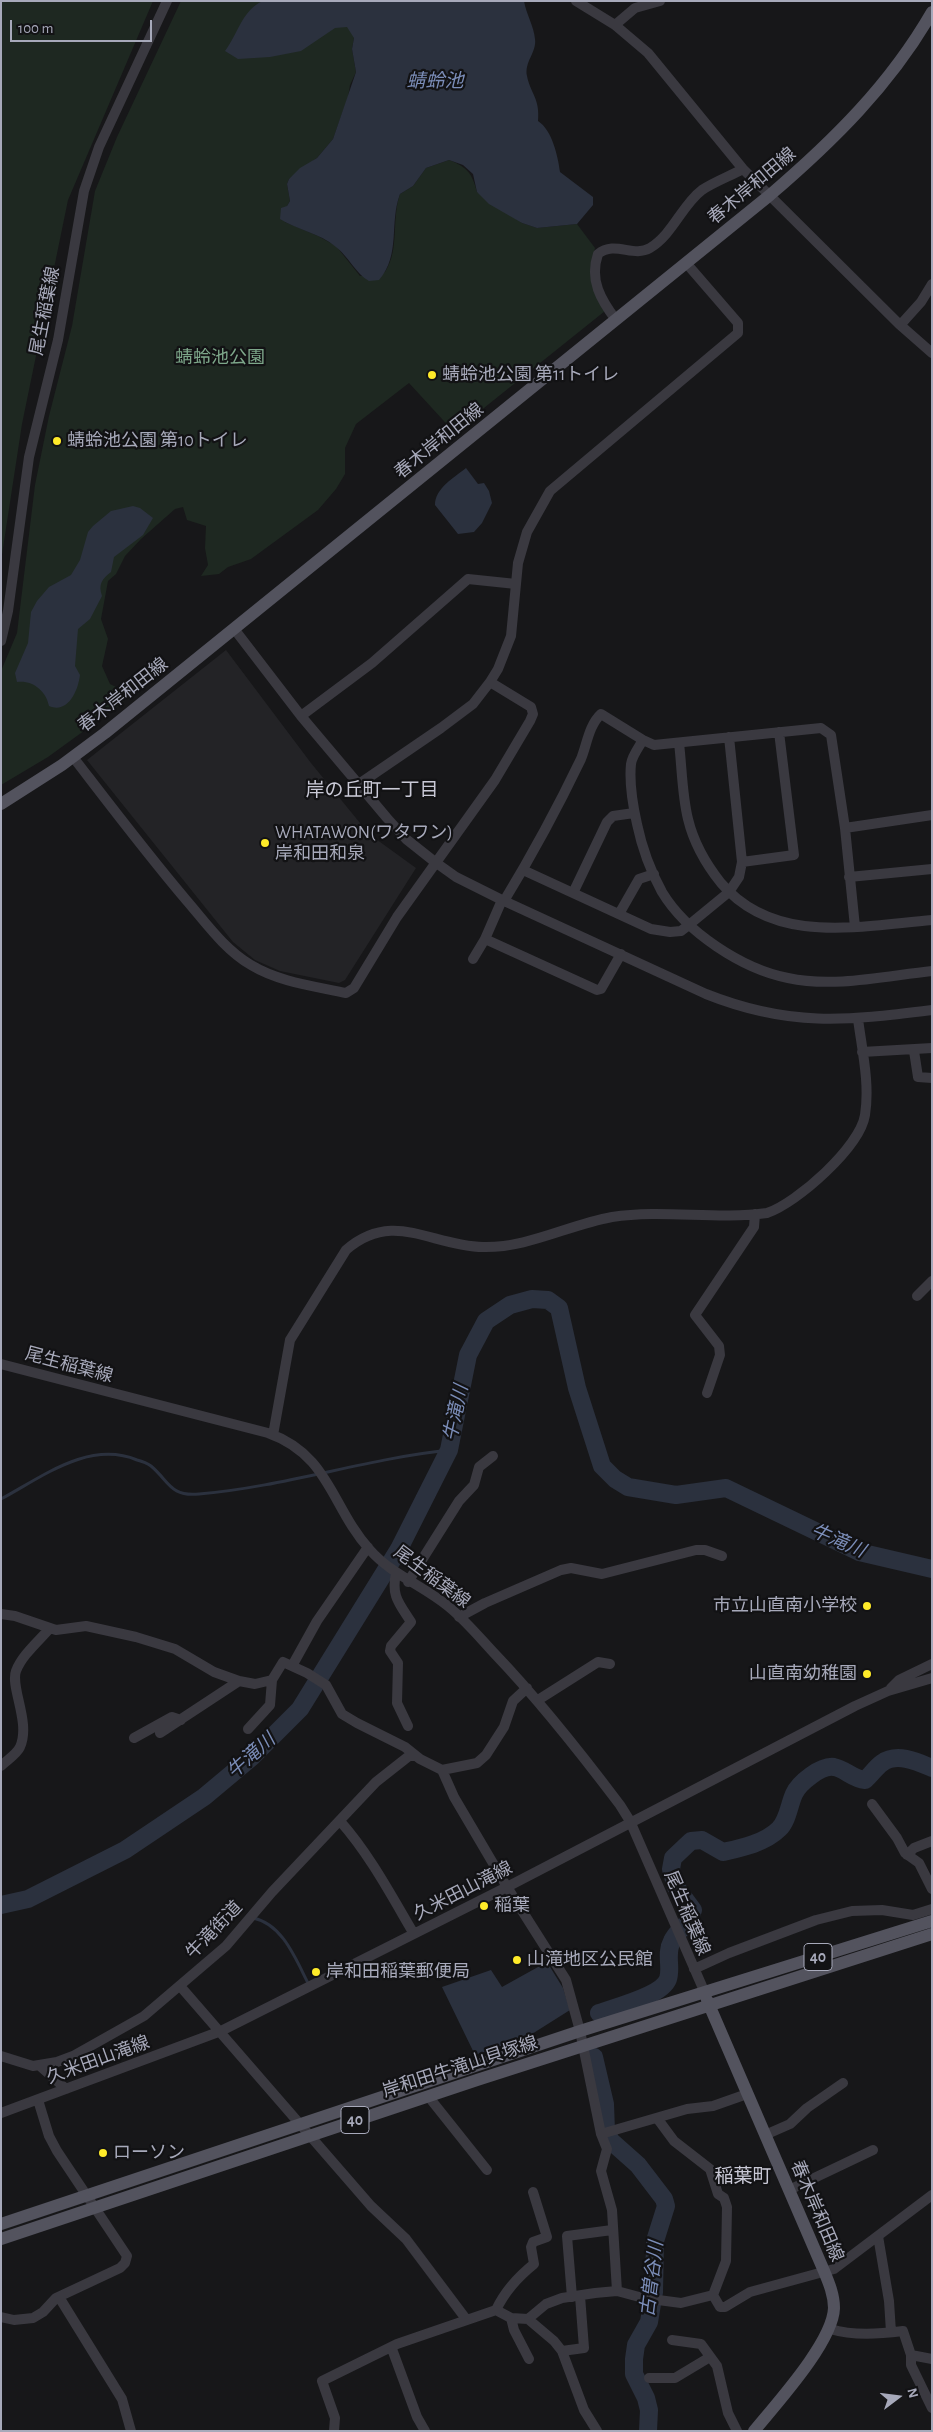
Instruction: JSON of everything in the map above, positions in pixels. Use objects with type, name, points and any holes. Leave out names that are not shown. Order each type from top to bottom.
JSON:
[{"type":"main road","name":"春木岸和田線","points":[[1,804],[73,757],[235,630],[770,196],[820,153],[874,95],[902,60],[932,12]]},
{"type":"main road","name":"岸和田牛滝山貝塚線","points":[[1,2239],[310,2135],[584,2046],[707,1999],[932,1921]]},
{"type":"main road","name":"岸和田牛滝山貝塚線","points":[[1,2224],[580,2031],[707,1999],[932,1934]]},
{"type":"main road","name":"春木岸和田線","points":[[707,1999],[832,2290],[834,2309],[830,2329],[814,2354],[754,2431]]},
{"type":"street","name":"尾生稲葉線","points":[[1,642],[8,611],[29,457],[58,340],[84,191],[99,148],[167,1]]},
{"type":"street","points":[[576,1],[616,25],[648,53],[743,169],[899,324],[932,353]]},
{"type":"street","points":[[616,25],[635,8],[660,1]]},
{"type":"street","points":[[616,320],[597,289],[595,264],[598,254],[609,248],[642,252],[651,248],[664,236],[701,191],[743,169]]},
{"type":"street","points":[[358,784],[473,704],[490,682],[498,669],[511,636],[518,563],[527,532],[550,491],[738,334],[738,323],[687,264]]},
{"type":"street","points":[[903,322],[921,302],[932,284]]},
{"type":"street","points":[[301,716],[372,663],[468,579],[516,584]]},
{"type":"street","points":[[235,630],[301,716],[406,839],[456,877],[706,994],[748,1010],[785,1017],[858,1019],[932,1010]]},
{"type":"street","points":[[73,757],[156,864],[220,938],[250,965],[284,979],[346,993],[354,988],[397,917],[434,862],[495,780],[533,714],[531,707],[490,682]]},
{"type":"street","points":[[473,958],[485,939],[503,900],[523,870],[582,757],[596,719],[602,714],[643,740],[654,744],[821,728],[831,735],[845,828],[854,927]]},
{"type":"street","points":[[742,862],[794,855],[779,732]]},
{"type":"street","points":[[523,870],[651,929],[670,932],[681,930],[729,892],[739,877],[742,862],[729,737]]},
{"type":"street","points":[[643,740],[631,762],[634,813],[644,856],[663,892],[690,924],[716,946],[744,964],[788,978],[814,982],[932,971]]},
{"type":"street","points":[[679,743],[688,818],[697,848],[706,864],[729,892],[761,916],[785,924],[824,929],[932,920]]},
{"type":"street","points":[[573,893],[607,822],[613,816],[634,813]]},
{"type":"street","points":[[845,828],[932,815]]},
{"type":"street","points":[[849,877],[932,869]]},
{"type":"street","points":[[619,914],[639,879],[654,874]]},
{"type":"street","points":[[485,939],[597,990],[601,989],[621,954]]},
{"type":"street","points":[[273,1435],[290,1340],[346,1250],[358,1240],[390,1229],[457,1244],[482,1247],[502,1246],[522,1243],[612,1217],[755,1214],[780,1209],[800,1195],[851,1143],[865,1116],[866,1086],[858,1019]]},
{"type":"street","points":[[862,1052],[914,1051],[932,1048]]},
{"type":"street","points":[[914,1051],[918,1077],[932,1078]]},
{"type":"street","points":[[707,1393],[720,1355],[719,1346],[695,1315],[754,1227],[755,1214]]},
{"type":"street","points":[[917,1296],[932,1281]]},
{"type":"street","name":"尾生稲葉線","points":[[1,1364],[273,1435],[295,1444],[321,1472],[369,1548],[408,1582],[449,1607],[538,1700],[600,1778],[630,1821],[707,1999]]},
{"type":"street","points":[[408,1582],[459,1501],[474,1485],[480,1467],[493,1456]]},
{"type":"street","points":[[292,1666],[317,1621],[369,1548]]},
{"type":"street","points":[[459,1617],[485,1603],[561,1570],[571,1568],[602,1574],[696,1550],[705,1550],[722,1556]]},
{"type":"street","points":[[396,1573],[393,1587],[396,1598],[410,1622],[390,1646],[390,1652],[398,1663],[397,1703],[408,1726]]},
{"type":"street","points":[[1,1614],[15,1616],[50,1628],[86,1626],[136,1636],[175,1649],[214,1672],[239,1681],[255,1684],[272,1680]]},
{"type":"street","points":[[1,1766],[18,1750],[23,1734],[23,1719],[15,1672],[21,1661],[50,1628]]},
{"type":"street","points":[[248,1729],[270,1705],[272,1680],[283,1662],[307,1672],[326,1685],[342,1714],[405,1747],[416,1756],[442,1770],[454,1797],[507,1887],[566,1980],[584,2046],[601,2134],[607,2149],[601,2171],[612,2210],[617,2291]]},
{"type":"street","points":[[538,1700],[598,1662],[610,1664]]},
{"type":"street","points":[[888,1691],[899,1680],[932,1664]]},
{"type":"street","name":"久米田山滝線","points":[[1,2113],[221,2031],[507,1887],[630,1821],[888,1691],[932,1678]]},
{"type":"street","points":[[160,1733],[239,1681]]},
{"type":"street","points":[[442,1770],[477,1763],[486,1756],[504,1727],[514,1701],[527,1688]]},
{"type":"street","points":[[134,1738],[172,1717],[181,1720]]},
{"type":"street","name":"牛滝街道","points":[[40,2066],[74,2056],[129,2027],[180,1986],[226,1946],[272,1892],[376,1782],[409,1756],[416,1756]]},
{"type":"street","points":[[872,1804],[907,1855],[919,1863],[932,1889]]},
{"type":"street","points":[[340,1821],[354,1837],[380,1875],[414,1934]]},
{"type":"street","points":[[907,1855],[914,1848],[932,1841]]},
{"type":"street","points":[[694,1969],[729,1953],[816,1920],[852,1912],[882,1910],[913,1915],[932,1909]]},
{"type":"street","points":[[180,1986],[371,2206],[406,2239],[466,2319]]},
{"type":"street","points":[[1,2056],[40,2066],[66,2089]]},
{"type":"street","points":[[765,2135],[790,2124],[807,2108],[843,2084]]},
{"type":"street","points":[[601,2134],[687,2109],[713,2106],[747,2094]]},
{"type":"street","points":[[428,2096],[487,2170]]},
{"type":"street","points":[[1,2317],[14,2320],[33,2318],[43,2312],[59,2297],[126,2263],[127,2256],[49,2136],[38,2100]]},
{"type":"street","points":[[657,2118],[674,2141],[710,2169],[718,2194],[724,2198],[727,2207],[726,2261],[712,2295]]},
{"type":"street","points":[[789,2190],[873,2150]]},
{"type":"street","points":[[496,2310],[503,2296],[514,2287],[520,2276],[534,2264],[531,2247],[533,2242],[547,2237],[533,2192]]},
{"type":"street","points":[[712,2295],[720,2307],[725,2307],[750,2292],[834,2268],[932,2195]]},
{"type":"street","points":[[562,2351],[584,2348],[567,2236],[612,2230]]},
{"type":"street","points":[[878,2236],[889,2301],[891,2332]]},
{"type":"street","points":[[528,2319],[546,2304],[576,2296],[617,2291],[643,2298],[681,2303],[712,2295]]},
{"type":"street","points":[[59,2297],[122,2400],[131,2431]]},
{"type":"street","points":[[334,2431],[336,2418],[322,2381],[392,2349],[397,2344],[496,2310],[510,2318],[528,2319],[562,2351],[584,2410],[597,2431]]},
{"type":"street","points":[[510,2318],[529,2359]]},
{"type":"street","points":[[830,2329],[846,2334],[903,2331],[911,2355],[911,2365],[932,2408]]},
{"type":"street","points":[[672,2340],[701,2344],[717,2366],[728,2413],[737,2431]]},
{"type":"street","points":[[392,2349],[417,2417],[425,2431]]},
{"type":"street","points":[[911,2355],[932,2358]]},
{"type":"street","points":[[649,2378],[674,2378],[710,2357]]},
{"type":"shaded area","points":[[226,650],[311,763],[369,834],[416,868],[345,980],[339,983],[280,971],[255,960],[233,942],[87,760]]},
{"type":"green space","points":[[1,1],[153,1],[68,200],[22,424],[1,561]]},
{"type":"green space","name":"蜻蛉池公園","points":[[181,1],[353,1],[354,38],[352,49],[356,72],[333,139],[317,158],[289,179],[287,184],[290,201],[287,206],[285,222],[336,246],[360,276],[385,272],[390,263],[394,244],[397,204],[400,194],[413,186],[426,168],[449,160],[460,165],[471,175],[477,192],[522,223],[537,228],[577,224],[595,248],[591,266],[605,311],[454,432],[409,383],[356,424],[345,448],[345,474],[336,489],[318,510],[251,559],[228,567],[219,574],[201,576],[208,565],[205,548],[206,526],[187,520],[183,507],[175,509],[125,556],[116,574],[108,581],[101,619],[108,639],[102,666],[110,684],[130,694],[121,704],[48,757],[1,785],[1,671],[17,633],[35,485],[49,416],[72,326],[95,191],[117,137]]},
{"type":"water","name":"蜻蛉池","points":[[263,1],[524,1],[535,39],[534,48],[527,66],[527,76],[538,107],[538,121],[551,137],[560,172],[593,197],[593,205],[577,224],[537,228],[522,223],[489,204],[477,192],[473,174],[463,165],[449,160],[426,168],[413,186],[400,194],[395,216],[390,260],[386,270],[379,280],[369,281],[364,278],[341,251],[330,242],[280,219],[281,208],[287,206],[290,201],[287,184],[289,179],[300,168],[317,158],[333,139],[356,72],[352,49],[354,38],[347,27],[335,28],[301,51],[270,57],[238,59],[225,51],[245,16]]},
{"type":"water","points":[[466,468],[478,484],[484,483],[489,491],[492,503],[482,523],[474,532],[458,534],[435,505],[438,493],[442,488]]},
{"type":"water","points":[[133,506],[140,508],[153,518],[143,535],[114,557],[111,572],[101,585],[102,596],[90,619],[78,629],[75,666],[80,675],[77,688],[71,700],[62,707],[49,706],[42,691],[28,683],[17,682],[15,673],[28,643],[31,612],[37,601],[49,587],[71,575],[80,560],[88,532],[93,526],[111,511]]},
{"type":"water","points":[[547,1962],[563,1988],[570,2010],[524,2039],[475,2055],[442,1987],[491,1970],[502,1987]]},
{"type":"waterway","name":"牛滝川","points":[[1,1905],[28,1899],[125,1850],[204,1797],[253,1756],[300,1709],[399,1549],[449,1450],[468,1355],[486,1321],[510,1305],[532,1299],[548,1300],[559,1308],[577,1388],[602,1466],[615,1479],[628,1487],[676,1495],[726,1488],[859,1552],[932,1569]]},
{"type":"waterway","points":[[1,1499],[66,1464],[101,1455],[119,1455],[146,1463],[176,1490],[182,1493],[199,1494],[262,1485],[418,1454],[449,1450]]},
{"type":"waterway","name":"古曽谷川","points":[[599,2013],[648,1996],[657,1991],[668,1979],[670,1946],[674,1937],[688,1921],[693,1910],[676,1887],[671,1869],[673,1858],[691,1841],[702,1840],[723,1852],[767,1838],[782,1825],[794,1794],[805,1780],[829,1767],[834,1767],[865,1780],[882,1763],[894,1758],[907,1759],[932,1768]]},
{"type":"waterway","points":[[253,1918],[273,1927],[280,1935],[293,1954],[309,1985]]},
{"type":"waterway","name":"古曽谷川","points":[[594,2057],[605,2104],[606,2131],[611,2141],[638,2165],[664,2199],[666,2206],[655,2241],[654,2292],[649,2322],[636,2345],[634,2359],[634,2374],[646,2398],[649,2410],[648,2431]]},
{"type":"place","name":"蜻蛉池公園 第11トイレ","points":[[432,375]]},
{"type":"place","name":"蜻蛉池公園 第10トイレ","points":[[57,441]]},
{"type":"place","name":"WHATAWON(ワタワン) 岸和田和泉","points":[[265,843]]},
{"type":"place","name":"市立山直南小学校","points":[[867,1606]]},
{"type":"place","name":"山直南幼稚園","points":[[867,1674]]},
{"type":"place","name":"稲葉","points":[[484,1906]]},
{"type":"place","name":"山滝地区公民館","points":[[517,1960]]},
{"type":"place","name":"岸和田稲葉郵便局","points":[[316,1972]]},
{"type":"place","name":"ローソン","points":[[103,2153]]},
{"type":"district","name":"岸の丘町一丁目","points":[[372,790]]},
{"type":"district","name":"稲葉町","points":[[743,2176]]}]
